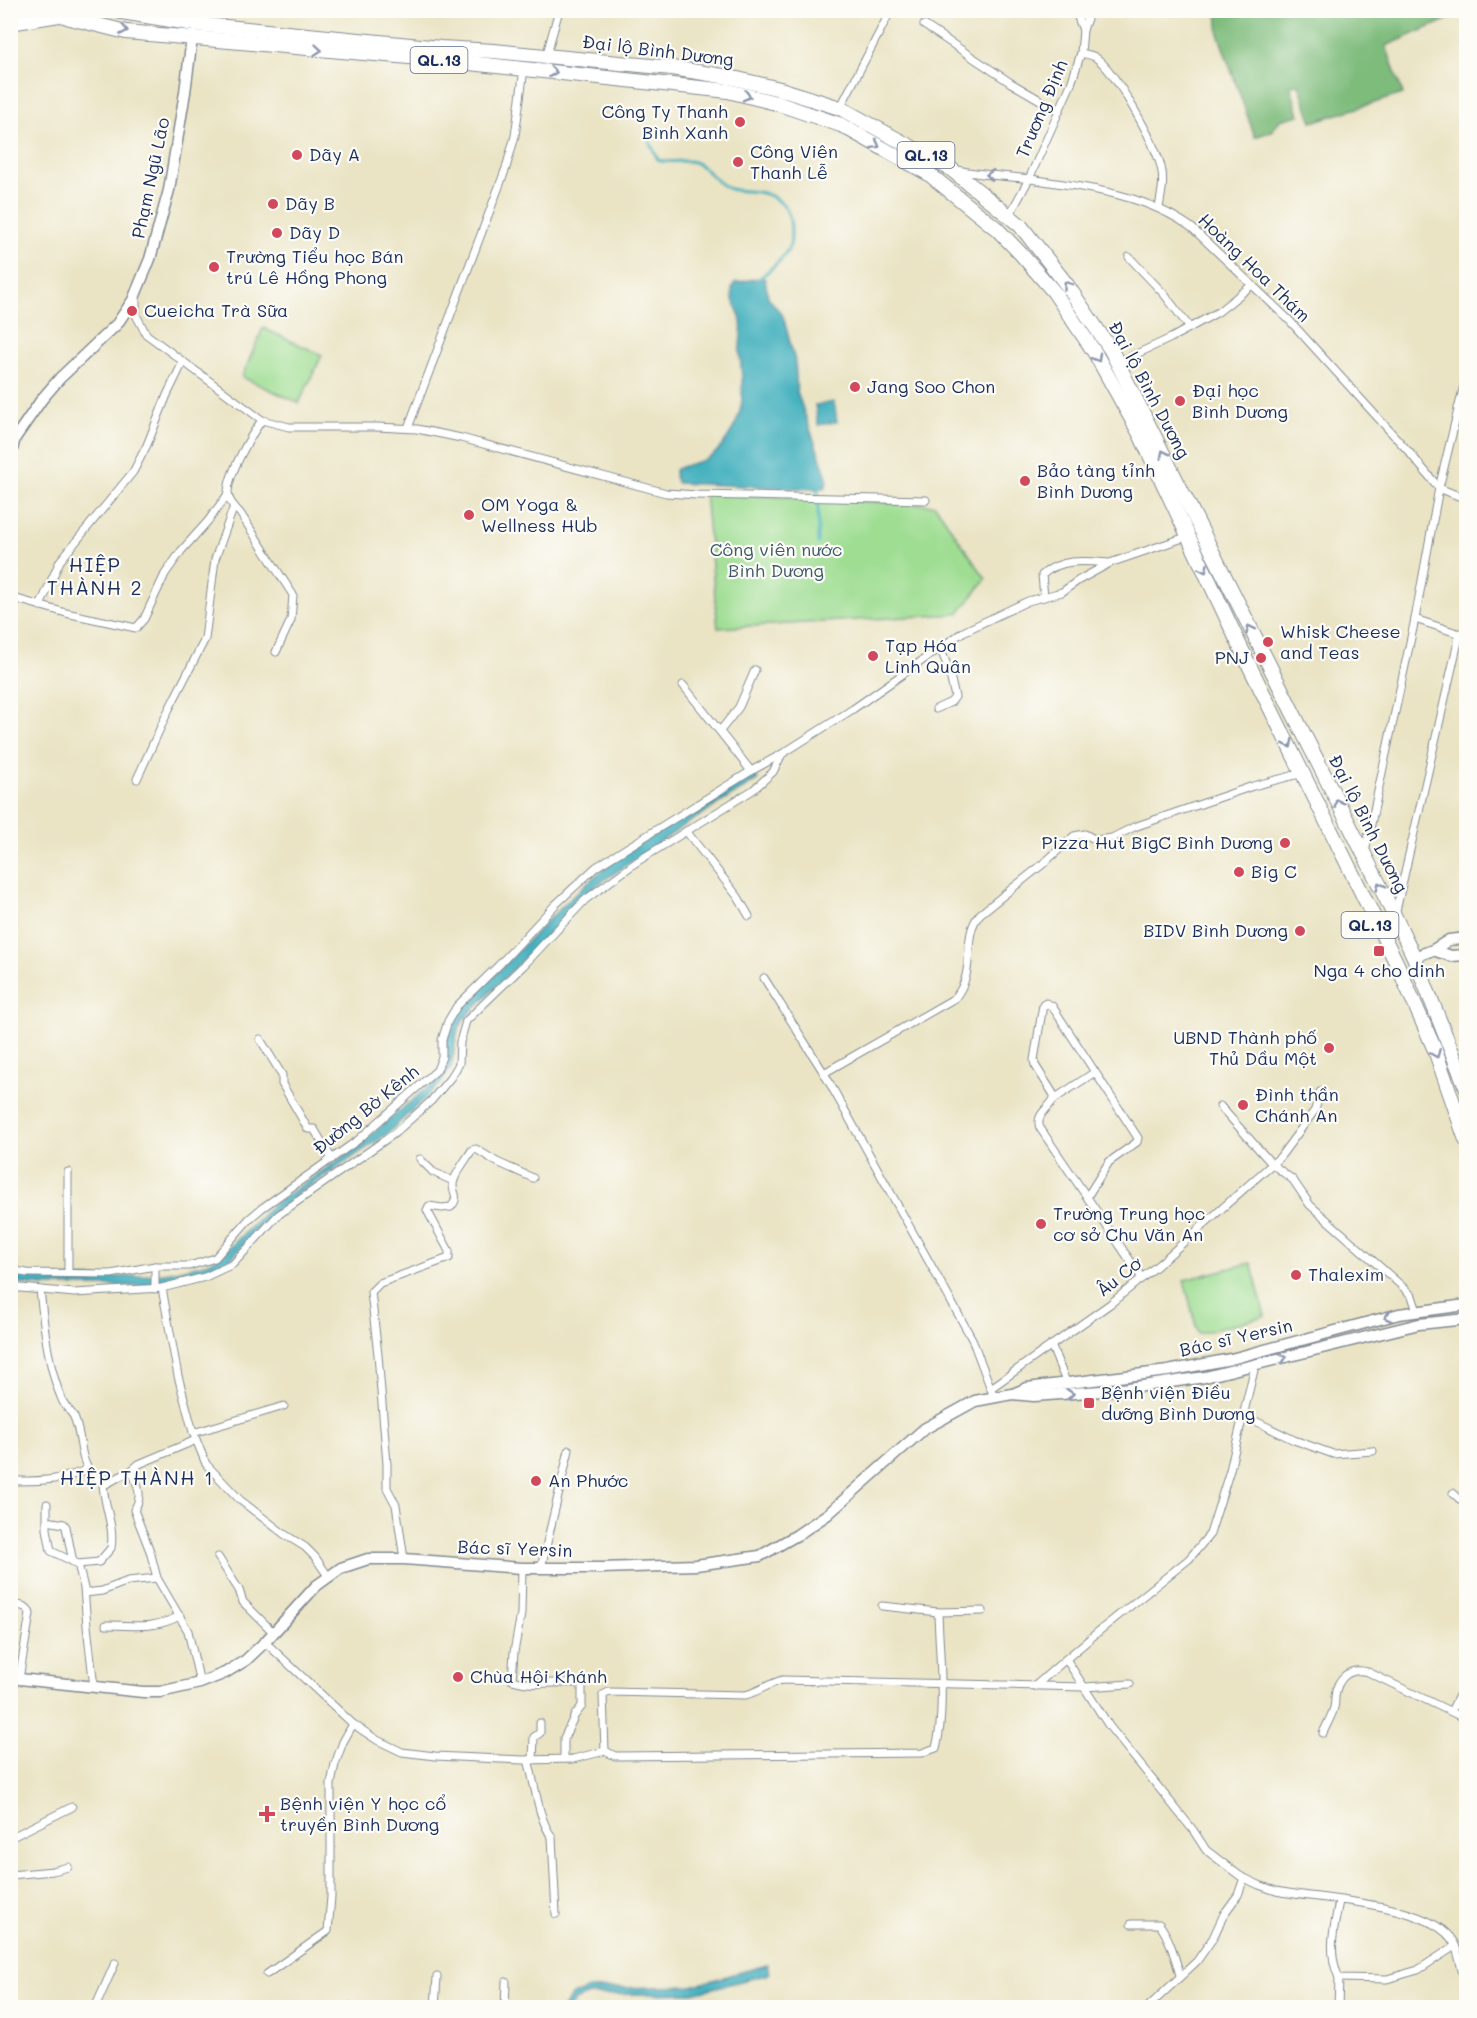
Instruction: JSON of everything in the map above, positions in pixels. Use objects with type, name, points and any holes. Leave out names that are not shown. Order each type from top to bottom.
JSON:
[{"type":"highway","name":"Đại lộ Bình Dương","points":[[47,10],[126,32],[524,69],[729,91],[776,103],[841,125],[929,174],[997,229],[1054,292],[1095,354],[1140,434],[1247,661],[1356,880],[1353,891],[1384,954],[1397,964],[1435,1050],[1467,1140]]},
{"type":"highway","name":"Đại lộ Bình Dương","points":[[110,10],[196,17],[729,76],[840,108],[951,169],[1020,225],[1067,285],[1111,350],[1395,917],[1414,957],[1467,1087]]},
{"type":"highway","points":[[10,23],[61,15]]},
{"type":"highway","points":[[997,229],[1010,216]]},
{"type":"highway","points":[[1397,964],[1414,957]]},
{"type":"main road","name":"Phạm Ngũ Lão","points":[[10,457],[15,438],[42,399],[117,324],[136,293],[150,259],[169,190],[192,39]]},
{"type":"main road","points":[[1414,957],[1449,940],[1467,938]]},
{"type":"main road","points":[[1432,950],[1451,956],[1467,955]]},
{"type":"main road","name":"Bác sĩ Yersin","points":[[15,1679],[160,1692],[200,1683],[225,1673],[246,1660],[328,1576],[341,1568],[368,1559],[404,1559],[541,1568],[696,1565],[760,1556],[828,1514],[924,1429],[992,1392],[1034,1396],[1115,1384],[1254,1353],[1399,1314],[1466,1305]]},
{"type":"main road","name":"Bác sĩ Yersin","points":[[1012,1394],[1027,1388],[1067,1384],[1170,1383],[1255,1366],[1419,1324],[1467,1319]]},
{"type":"main road","points":[[1318,1336],[1322,1347]]},
{"type":"main road","points":[[1254,1353],[1255,1366]]},
{"type":"main road","points":[[1168,1371],[1170,1383]]},
{"type":"street","points":[[546,57],[559,10]]},
{"type":"street","points":[[840,108],[891,10]]},
{"type":"street","name":"Trương Định","points":[[1010,216],[1029,179],[1082,53],[1083,30],[1075,10]]},
{"type":"street","points":[[1083,30],[1090,10]]},
{"type":"street","points":[[924,25],[1059,111]]},
{"type":"street","points":[[1082,53],[1094,57],[1113,74],[1143,127],[1161,166],[1164,181],[1159,208]]},
{"type":"street","points":[[408,428],[506,168],[515,136],[524,69]]},
{"type":"street","name":"Hoàng Hoa Thám","points":[[951,169],[1029,179],[1108,193],[1159,208],[1192,228],[1289,320],[1439,488]]},
{"type":"street","points":[[1129,257],[1164,294],[1190,328]]},
{"type":"street","points":[[1117,363],[1218,312],[1252,285]]},
{"type":"street","points":[[136,293],[136,315],[146,333],[262,420],[289,427],[408,428],[461,438],[666,493],[926,500]]},
{"type":"street","points":[[40,606],[60,561],[133,472],[183,362]]},
{"type":"street","points":[[1365,855],[1415,619],[1439,488],[1467,376]]},
{"type":"street","points":[[1458,408],[1467,411]]},
{"type":"street","points":[[10,597],[66,613],[136,628],[144,619],[171,566],[228,494],[234,469],[262,420]]},
{"type":"street","points":[[1439,488],[1467,499]]},
{"type":"street","points":[[228,494],[293,595],[291,620],[276,652]]},
{"type":"street","points":[[137,778],[205,639],[215,559],[234,506]]},
{"type":"street","points":[[1044,597],[1042,575],[1052,566],[1077,561],[1110,563],[1189,536]]},
{"type":"street","name":"Đường Bờ Kênh","points":[[10,1270],[27,1273],[111,1274],[189,1266],[215,1257],[262,1208],[358,1140],[437,1070],[442,1057],[442,1040],[448,1021],[457,1006],[499,966],[563,897],[596,867],[853,709],[963,632],[1028,601],[1062,592],[1110,563]]},
{"type":"street","points":[[1395,917],[1463,634],[1415,619]]},
{"type":"street","points":[[936,709],[951,702],[955,697],[948,667],[940,648]]},
{"type":"street","points":[[720,732],[739,707],[755,670]]},
{"type":"street","points":[[683,686],[751,771]]},
{"type":"street","points":[[10,1287],[74,1293],[157,1288],[205,1277],[233,1264],[278,1215],[395,1133],[431,1101],[459,1064],[460,1042],[466,1021],[524,965],[585,900],[638,861],[753,790],[773,772],[782,754]]},
{"type":"street","points":[[824,1073],[955,998],[962,990],[968,975],[973,922],[1074,836],[1085,834],[1096,840],[1112,838],[1134,827],[1253,786],[1303,772]]},
{"type":"street","points":[[686,831],[738,897],[749,916]]},
{"type":"street","points":[[764,978],[824,1073],[972,1339],[992,1392]]},
{"type":"street","points":[[1054,1099],[1054,1095],[1034,1060],[1043,1005],[1046,1003],[1052,1006],[1138,1138],[1137,1142],[1109,1162],[1087,1197]]},
{"type":"street","points":[[260,1040],[282,1075],[282,1084],[308,1129],[314,1129],[332,1159]]},
{"type":"street","points":[[1095,1072],[1054,1099],[1039,1118],[1038,1124],[1142,1278]]},
{"type":"street","name":"Âu Cơ","points":[[992,1392],[1142,1278],[1272,1164],[1315,1110],[1320,1092]]},
{"type":"street","points":[[1220,1106],[1272,1164],[1293,1180],[1310,1205],[1412,1296],[1417,1311]]},
{"type":"street","points":[[404,1559],[396,1505],[387,1488],[387,1464],[371,1292],[380,1283],[449,1258],[449,1251],[427,1210],[429,1206],[451,1207],[456,1202],[453,1181],[472,1150],[476,1149],[497,1162],[533,1178]]},
{"type":"street","points":[[420,1159],[433,1172],[453,1181]]},
{"type":"street","points":[[68,1172],[68,1274]]},
{"type":"street","points":[[155,1268],[157,1288],[178,1376],[195,1437],[206,1464],[240,1500],[305,1547],[328,1576]]},
{"type":"street","points":[[40,1290],[45,1330],[64,1405],[73,1415],[88,1469],[94,1477],[106,1484],[113,1482],[139,1464],[195,1437],[284,1406]]},
{"type":"street","points":[[1051,1345],[1067,1384]]},
{"type":"street","points":[[1035,1686],[1099,1630],[1189,1559],[1210,1534],[1230,1470],[1255,1366]]},
{"type":"street","points":[[1243,1415],[1294,1440],[1333,1454],[1373,1451]]},
{"type":"street","points":[[541,1568],[569,1450]]},
{"type":"street","points":[[18,1480],[55,1480],[72,1477],[88,1469]]},
{"type":"street","points":[[132,1470],[140,1492],[139,1502],[134,1510],[135,1517],[150,1551],[157,1578],[188,1631],[200,1683]]},
{"type":"street","points":[[47,1504],[47,1529],[51,1551],[75,1563],[99,1562],[111,1548],[103,1482]]},
{"type":"street","points":[[1453,1492],[1467,1505]]},
{"type":"street","points":[[47,1521],[64,1524],[66,1527],[85,1593],[94,1687]]},
{"type":"street","points":[[218,1557],[239,1590],[243,1602],[273,1632]]},
{"type":"street","points":[[522,1568],[521,1614],[514,1652],[512,1680],[534,1684],[572,1682],[582,1685],[582,1706],[574,1715],[564,1738],[564,1759]]},
{"type":"street","points":[[85,1593],[102,1591],[138,1579],[157,1578]]},
{"type":"street","points":[[10,1600],[13,1604],[26,1606],[30,1614],[15,1679]]},
{"type":"street","points":[[882,1606],[938,1612],[982,1611]]},
{"type":"street","points":[[266,1642],[352,1724],[402,1752],[435,1756],[531,1760],[573,1759],[605,1751],[615,1756],[922,1753],[936,1748],[939,1737],[938,1612]]},
{"type":"street","points":[[106,1625],[154,1626],[180,1616]]},
{"type":"street","points":[[1066,1659],[1109,1726],[1188,1823],[1206,1850],[1226,1867],[1244,1878],[1276,1891],[1390,1908],[1415,1914],[1440,1928],[1453,1941],[1467,1987]]},
{"type":"street","points":[[1323,1733],[1334,1710],[1335,1694],[1342,1678],[1351,1671],[1360,1670],[1467,1719]]},
{"type":"street","points":[[605,1751],[602,1706],[603,1695],[609,1692],[745,1695],[758,1692],[769,1684],[782,1680],[1085,1687],[1130,1684]]},
{"type":"street","points":[[1451,1711],[1467,1682]]},
{"type":"street","points":[[540,1723],[540,1733],[534,1737],[531,1760],[542,1816],[552,1837],[556,1914]]},
{"type":"street","points":[[267,1974],[328,1931],[331,1897],[331,1784],[339,1753],[352,1724]]},
{"type":"street","points":[[10,1838],[72,1807]]},
{"type":"street","points":[[10,1875],[53,1871],[68,1867]]},
{"type":"street","points":[[1147,2007],[1197,1960],[1238,1895],[1244,1878]]},
{"type":"street","points":[[1338,2007],[1339,1978],[1331,1956],[1339,1901]]},
{"type":"street","points":[[1131,1924],[1159,1924],[1174,1954],[1180,1975]]},
{"type":"street","points":[[1339,1978],[1387,1979],[1418,1970],[1455,1946]]},
{"type":"street","points":[[95,2007],[115,1963]]},
{"type":"street","points":[[435,2007],[436,1977]]},
{"type":"street","points":[[505,2007],[506,1982]]},
{"type":"green space","points":[[1217,10],[1450,10],[1453,17],[1386,46],[1403,94],[1312,122],[1299,84],[1290,85],[1299,115],[1280,120],[1272,131],[1255,137],[1219,36]]},
{"type":"green space","points":[[263,328],[322,355],[299,403],[242,377]]},
{"type":"green space","name":"Công viên nước Bình Dương","points":[[705,493],[935,505],[986,579],[958,614],[718,628]]},
{"type":"green space","points":[[1251,1263],[1265,1316],[1198,1334],[1184,1280]]},
{"type":"water","points":[[765,279],[768,297],[783,316],[795,361],[797,392],[827,477],[826,487],[816,489],[677,483],[675,470],[713,455],[728,437],[739,416],[742,396],[741,325],[732,292],[735,283]]},
{"type":"water","points":[[834,402],[837,422],[818,425],[815,405]]},
{"type":"water","points":[[753,774],[758,779],[688,823],[593,888],[463,1020],[457,1033],[451,1068],[440,1084],[387,1134],[276,1212],[225,1264],[197,1276],[144,1286],[44,1286],[11,1283],[11,1273],[50,1278],[152,1275],[208,1263],[221,1256],[275,1203],[353,1150],[429,1086],[444,1068],[445,1042],[456,1015],[588,882],[641,843]]},
{"type":"water","points":[[767,1965],[769,1974],[693,1993],[589,1995],[576,2000],[570,2007],[563,2007],[573,1995],[589,1989],[691,1986]]},
{"type":"waterway","points":[[647,136],[658,160],[694,162],[704,167],[724,186],[734,190],[766,194],[778,200],[786,208],[790,219],[790,245],[780,260],[759,279]]},
{"type":"waterway","points":[[818,485],[818,543]]},
{"type":"place","name":"Công Ty Thanh Bình Xanh","points":[[740,122]]},
{"type":"place","name":"Dãy A","points":[[297,155]]},
{"type":"place","name":"Công Viên Thanh Lễ","points":[[738,162]]},
{"type":"place","name":"Dãy B","points":[[273,204]]},
{"type":"place","name":"Dãy D","points":[[277,233]]},
{"type":"place","name":"Trường Tiểu học Bán trú Lê Hồng Phong","points":[[214,267]]},
{"type":"place","name":"Cueicha Trà Sữa","points":[[132,311]]},
{"type":"place","name":"Jang Soo Chon","points":[[855,387]]},
{"type":"place","name":"Đại học Bình Dương","points":[[1180,401]]},
{"type":"place","name":"Bảo tàng tỉnh Bình Dương","points":[[1025,481]]},
{"type":"place","name":"OM Yoga & Wellness HUb","points":[[469,515]]},
{"type":"place","name":"Whisk Cheese and Teas","points":[[1268,642]]},
{"type":"place","name":"Tạp Hóa Linh Quân","points":[[873,656]]},
{"type":"place","name":"PNJ","points":[[1261,658]]},
{"type":"place","name":"Pizza Hut BigC Bình Dương","points":[[1285,843]]},
{"type":"place","name":"Big C","points":[[1239,872]]},
{"type":"place","name":"BIDV Bình Dương","points":[[1300,931]]},
{"type":"place","name":"Nga 4 cho dinh","points":[[1379,951]]},
{"type":"place","name":"UBND Thành phố Thủ Dầu Một","points":[[1329,1048]]},
{"type":"place","name":"Đình thần Chánh An","points":[[1243,1105]]},
{"type":"place","name":"Trường Trung học cơ sở Chu Văn An","points":[[1041,1224]]},
{"type":"place","name":"Thalexim","points":[[1296,1275]]},
{"type":"place","name":"Bệnh viện Điều dưỡng Bình Dương","points":[[1089,1403]]},
{"type":"place","name":"An Phước","points":[[536,1481]]},
{"type":"place","name":"Chùa Hội Khánh","points":[[458,1677]]},
{"type":"place","name":"Bệnh viện Y học cổ truyền Bình Dương","points":[[267,1814]]},
{"type":"district","name":"HIỆP THÀNH 2","points":[[95,576]]},
{"type":"district","name":"HIỆP THÀNH 1","points":[[137,1478]]}]
